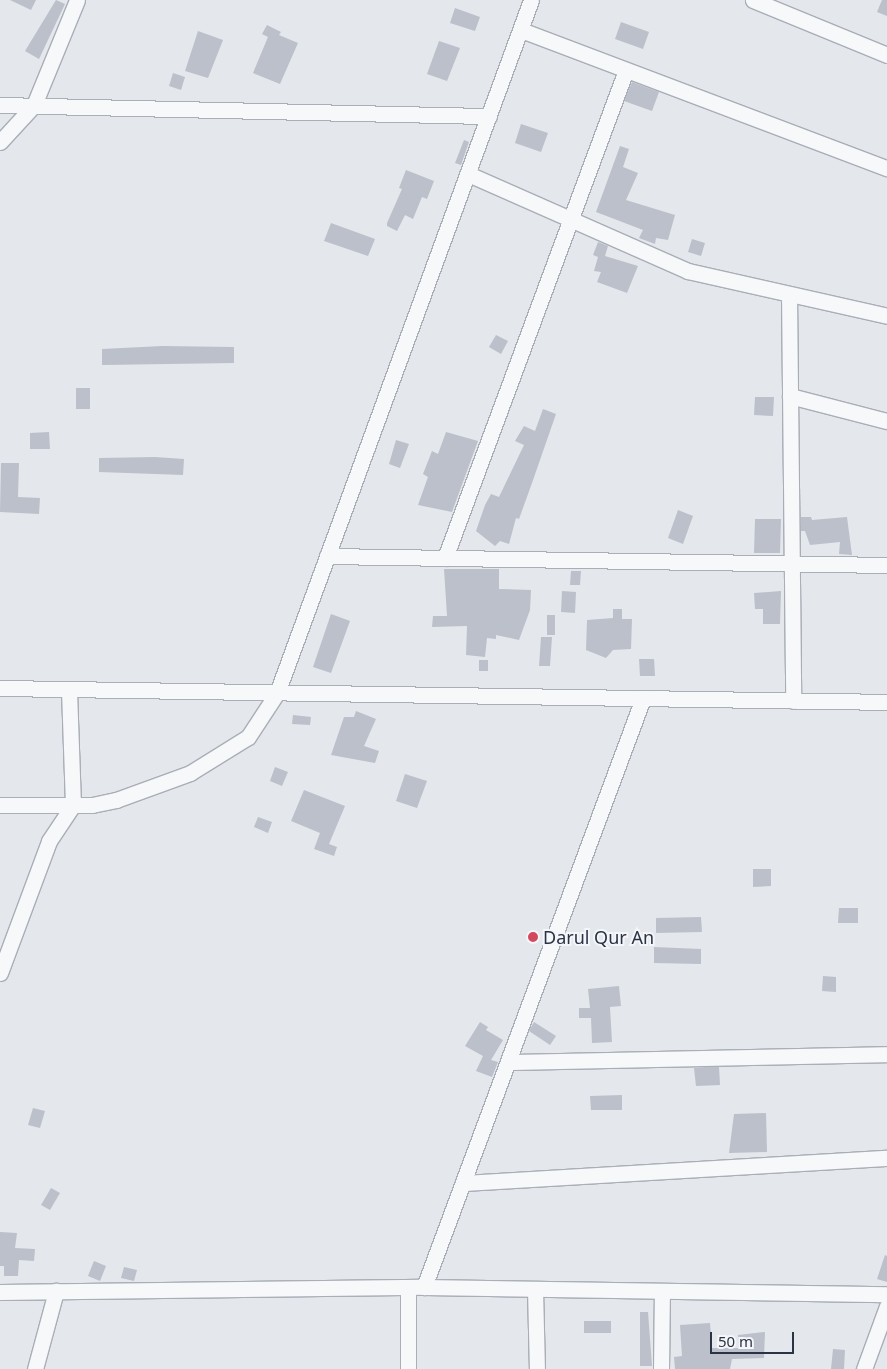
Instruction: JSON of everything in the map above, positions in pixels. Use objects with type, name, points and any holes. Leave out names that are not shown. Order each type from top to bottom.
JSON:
[{"type":"street","points":[[0,142],[34,105],[77,0]]},
{"type":"street","points":[[0,805],[73,805],[116,800],[190,773],[248,737],[277,693],[531,0]]},
{"type":"street","points":[[754,0],[887,55]]},
{"type":"street","points":[[521,30],[887,168]]},
{"type":"street","points":[[445,558],[626,70]]},
{"type":"street","points":[[0,105],[489,116]]},
{"type":"street","points":[[468,174],[688,271],[887,316]]},
{"type":"street","points":[[789,294],[793,701]]},
{"type":"street","points":[[790,396],[887,421]]},
{"type":"street","points":[[328,556],[887,565]]},
{"type":"street","points":[[0,688],[887,702]]},
{"type":"street","points":[[0,972],[49,841],[73,805],[70,689]]},
{"type":"street","points":[[424,1287],[643,698]]},
{"type":"street","points":[[508,1062],[887,1054]]},
{"type":"street","points":[[463,1183],[887,1158]]},
{"type":"street","points":[[408,1287],[408,1369]]},
{"type":"street","points":[[0,1292],[424,1287],[887,1294]]},
{"type":"street","points":[[535,1289],[536,1369]]},
{"type":"street","points":[[35,1369],[56,1291]]},
{"type":"street","points":[[661,1369],[662,1291]]},
{"type":"street","points":[[864,1369],[887,1306]]},
{"type":"building","points":[[10,0],[36,0],[31,10]]},
{"type":"building","points":[[56,0],[65,4],[39,59],[25,51]]},
{"type":"building","points":[[882,0],[887,0],[887,16],[877,12]]},
{"type":"building","points":[[455,8],[480,17],[475,31],[450,23]]},
{"type":"building","points":[[621,22],[649,32],[643,49],[615,39]]},
{"type":"building","points":[[267,25],[281,32],[279,35],[298,43],[280,84],[253,73],[268,37],[262,34]]},
{"type":"building","points":[[198,31],[223,40],[208,78],[185,71]]},
{"type":"building","points":[[439,41],[460,48],[447,81],[427,74]]},
{"type":"building","points":[[173,73],[185,77],[181,90],[169,86]]},
{"type":"building","points":[[632,82],[659,92],[652,111],[624,101]]},
{"type":"building","points":[[521,124],[548,133],[541,152],[515,143]]},
{"type":"building","points":[[464,140],[469,142],[461,165],[455,163]]},
{"type":"building","points":[[620,146],[629,149],[623,167],[638,173],[626,200],[675,215],[668,240],[656,238],[655,244],[639,238],[643,230],[596,212]]},
{"type":"building","points":[[406,170],[434,181],[427,199],[422,197],[413,219],[405,215],[397,231],[387,226],[387,223],[402,189],[399,188]]},
{"type":"building","points":[[331,223],[375,239],[368,256],[324,241]]},
{"type":"building","points":[[692,239],[705,243],[701,256],[688,252]]},
{"type":"building","points":[[598,242],[608,246],[605,256],[638,266],[627,293],[597,282],[601,272],[594,271],[598,257],[593,255]]},
{"type":"building","points":[[496,335],[508,341],[501,354],[489,347]]},
{"type":"building","points":[[162,346],[234,347],[234,363],[102,365],[102,349]]},
{"type":"building","points":[[76,388],[90,388],[90,409],[76,409]]},
{"type":"building","points":[[755,397],[774,397],[773,416],[754,415]]},
{"type":"building","points":[[543,409],[556,414],[532,483],[519,519],[516,518],[509,544],[500,541],[495,546],[476,531],[485,505],[491,494],[499,497],[524,445],[515,441],[524,426],[535,431]]},
{"type":"building","points":[[49,432],[50,449],[30,449],[30,433]]},
{"type":"building","points":[[446,432],[478,441],[452,512],[418,505],[428,477],[423,474],[432,451],[438,454]]},
{"type":"building","points":[[396,440],[409,444],[400,468],[389,464]]},
{"type":"building","points":[[155,457],[184,459],[183,475],[99,472],[99,458]]},
{"type":"building","points":[[1,463],[19,463],[18,497],[40,498],[39,514],[0,512]]},
{"type":"building","points":[[678,510],[693,516],[683,544],[668,538]]},
{"type":"building","points":[[801,517],[811,517],[812,520],[847,517],[852,555],[839,554],[840,542],[810,545],[805,531],[801,531]]},
{"type":"building","points":[[755,519],[781,519],[780,553],[754,553]]},
{"type":"building","points":[[444,569],[499,569],[499,589],[531,590],[530,610],[519,640],[496,635],[496,639],[487,638],[485,657],[466,655],[467,626],[432,627],[433,616],[447,616]]},
{"type":"building","points":[[571,571],[581,571],[580,585],[570,585]]},
{"type":"building","points":[[562,591],[576,592],[575,613],[561,612]]},
{"type":"building","points":[[781,591],[780,624],[763,624],[763,609],[755,609],[754,593]]},
{"type":"building","points":[[613,609],[622,609],[622,619],[632,619],[631,649],[613,650],[606,658],[586,650],[587,620],[613,618]]},
{"type":"building","points":[[331,614],[350,621],[331,673],[313,667]]},
{"type":"building","points":[[547,615],[555,615],[555,635],[547,635]]},
{"type":"building","points":[[541,637],[552,637],[550,666],[539,666]]},
{"type":"building","points":[[639,659],[654,659],[655,676],[640,676]]},
{"type":"building","points":[[479,660],[488,660],[488,671],[479,671]]},
{"type":"building","points":[[356,711],[376,719],[364,746],[379,751],[375,763],[331,755],[344,717],[354,717]]},
{"type":"building","points":[[293,715],[311,717],[310,725],[292,724]]},
{"type":"building","points":[[275,767],[288,772],[282,786],[270,781]]},
{"type":"building","points":[[405,774],[427,781],[417,808],[396,801]]},
{"type":"building","points":[[304,790],[345,806],[329,844],[337,847],[334,856],[314,849],[320,833],[291,821]]},
{"type":"building","points":[[258,817],[272,822],[268,833],[254,827]]},
{"type":"building","points":[[753,869],[771,869],[771,886],[753,887]]},
{"type":"building","points":[[839,908],[858,908],[858,923],[838,923]]},
{"type":"building","points":[[701,917],[702,932],[656,933],[656,918]]},
{"type":"building","points":[[654,947],[701,949],[701,964],[654,963]]},
{"type":"building","points":[[823,976],[836,977],[836,992],[822,991]]},
{"type":"building","points":[[619,986],[621,1006],[610,1007],[612,1042],[592,1043],[591,1018],[579,1018],[579,1008],[590,1008],[588,989]]},
{"type":"building","points":[[480,1022],[488,1027],[486,1030],[503,1040],[491,1060],[498,1062],[492,1077],[476,1071],[483,1056],[465,1046]]},
{"type":"building","points":[[534,1022],[556,1036],[550,1045],[529,1031]]},
{"type":"building","points":[[719,1067],[720,1085],[696,1086],[694,1068]]},
{"type":"building","points":[[622,1095],[622,1110],[591,1110],[590,1096]]},
{"type":"building","points":[[33,1108],[45,1111],[40,1128],[28,1125]]},
{"type":"building","points":[[766,1113],[767,1152],[729,1153],[734,1114]]},
{"type":"building","points":[[51,1188],[60,1193],[50,1210],[41,1205]]},
{"type":"building","points":[[0,1232],[17,1233],[15,1248],[35,1249],[34,1261],[19,1260],[18,1276],[4,1276],[4,1266],[0,1266]]},
{"type":"building","points":[[885,1255],[887,1256],[887,1282],[877,1279]]},
{"type":"building","points":[[94,1261],[106,1266],[100,1281],[88,1276]]},
{"type":"building","points":[[124,1267],[137,1270],[134,1281],[121,1278]]},
{"type":"building","points":[[640,1312],[648,1312],[652,1366],[640,1366]]},
{"type":"building","points":[[584,1321],[611,1321],[611,1333],[584,1333]]},
{"type":"building","points":[[710,1323],[712,1348],[738,1348],[738,1335],[765,1332],[764,1358],[732,1359],[730,1369],[675,1369],[674,1357],[682,1356],[680,1325]]},
{"type":"building","points":[[833,1349],[845,1350],[844,1369],[831,1369]]},
{"type":"place","name":"Darul Qur An","points":[[533,937]]}]
